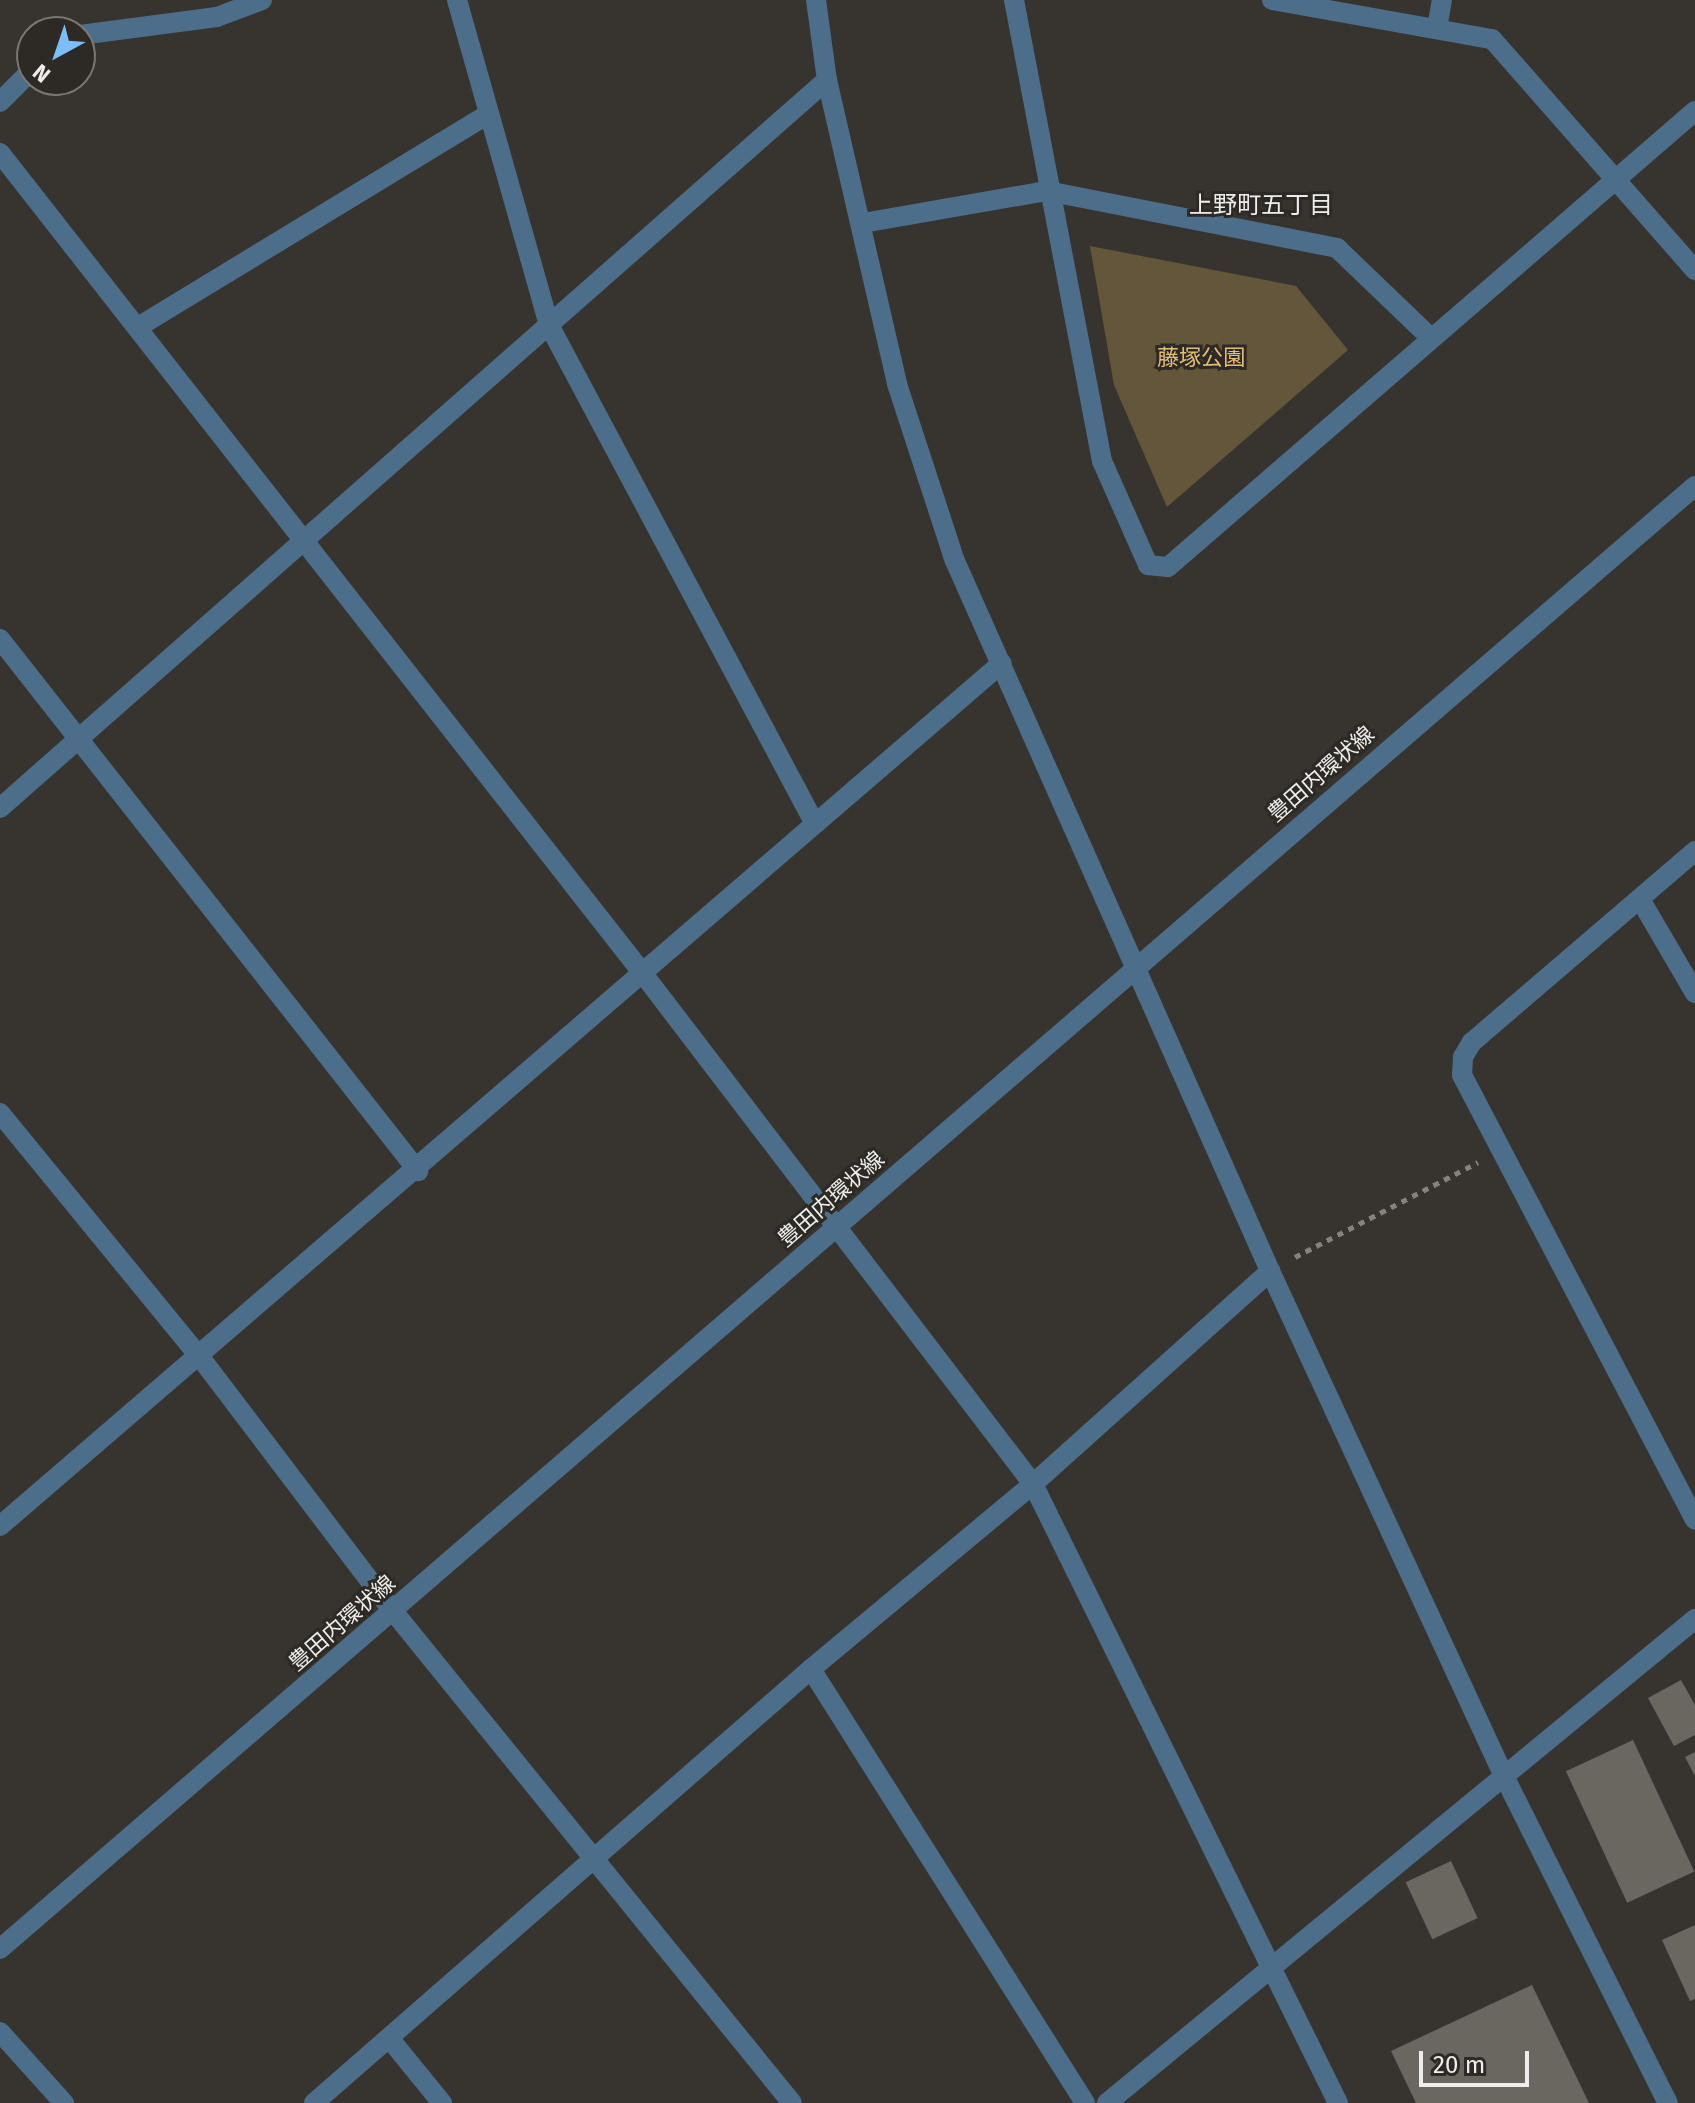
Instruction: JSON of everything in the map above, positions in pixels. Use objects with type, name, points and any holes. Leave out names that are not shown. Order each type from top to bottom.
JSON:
[{"type":"street","points":[[96,33],[217,17],[262,0]]},
{"type":"street","points":[[457,0],[549,325],[815,824]]},
{"type":"street","points":[[816,0],[827,80],[863,223],[897,384],[955,561],[1270,1271],[1503,1774],[1668,2103]]},
{"type":"street","points":[[1014,0],[1047,191],[1102,461],[1148,565],[1168,567],[1695,111]]},
{"type":"street","points":[[1272,0],[1492,39],[1695,270]]},
{"type":"street","points":[[1437,28],[1442,0]]},
{"type":"street","points":[[0,808],[827,80]]},
{"type":"street","points":[[0,102],[16,86]]},
{"type":"street","points":[[138,327],[488,114]]},
{"type":"street","points":[[0,153],[138,327],[303,544],[644,975],[1033,1484],[1274,1966],[1338,2103]]},
{"type":"street","points":[[863,223],[1047,191],[1337,248],[1431,338]]},
{"type":"street","name":"豊田内環状線","points":[[0,1949],[1135,966],[1695,486]]},
{"type":"street","points":[[0,639],[418,1171]]},
{"type":"street","points":[[0,1526],[418,1171],[1002,663]]},
{"type":"street","points":[[1695,851],[1472,1042],[1463,1057],[1462,1075],[1695,1520]]},
{"type":"street","points":[[1640,899],[1695,993]]},
{"type":"street","points":[[0,1113],[200,1357],[393,1611],[792,2103]]},
{"type":"street","points":[[314,2103],[597,1861],[811,1669],[1033,1484],[1270,1271]]},
{"type":"street","points":[[1107,2103],[1695,1619]]},
{"type":"street","points":[[811,1669],[1085,2103]]},
{"type":"street","points":[[0,2032],[64,2103]]},
{"type":"street","points":[[389,2038],[442,2103]]},
{"type":"path","points":[[1270,1271],[1501,1151]]},
{"type":"green space","name":"藤塚公園","points":[[1090,246],[1296,286],[1348,350],[1167,507],[1114,385]]},
{"type":"building","points":[[1681,1680],[1695,1705],[1695,1735],[1674,1746],[1648,1698]]},
{"type":"building","points":[[1633,1740],[1694,1871],[1627,1903],[1566,1771]]},
{"type":"building","points":[[1695,1752],[1695,1776],[1685,1757]]},
{"type":"building","points":[[1451,1861],[1478,1918],[1432,1939],[1406,1882]]},
{"type":"building","points":[[1695,1925],[1695,1999],[1690,2001],[1662,1940]]},
{"type":"building","points":[[1532,1985],[1589,2103],[1416,2103],[1391,2051]]},
{"type":"district","name":"上野町五丁目","points":[[1261,206]]}]
